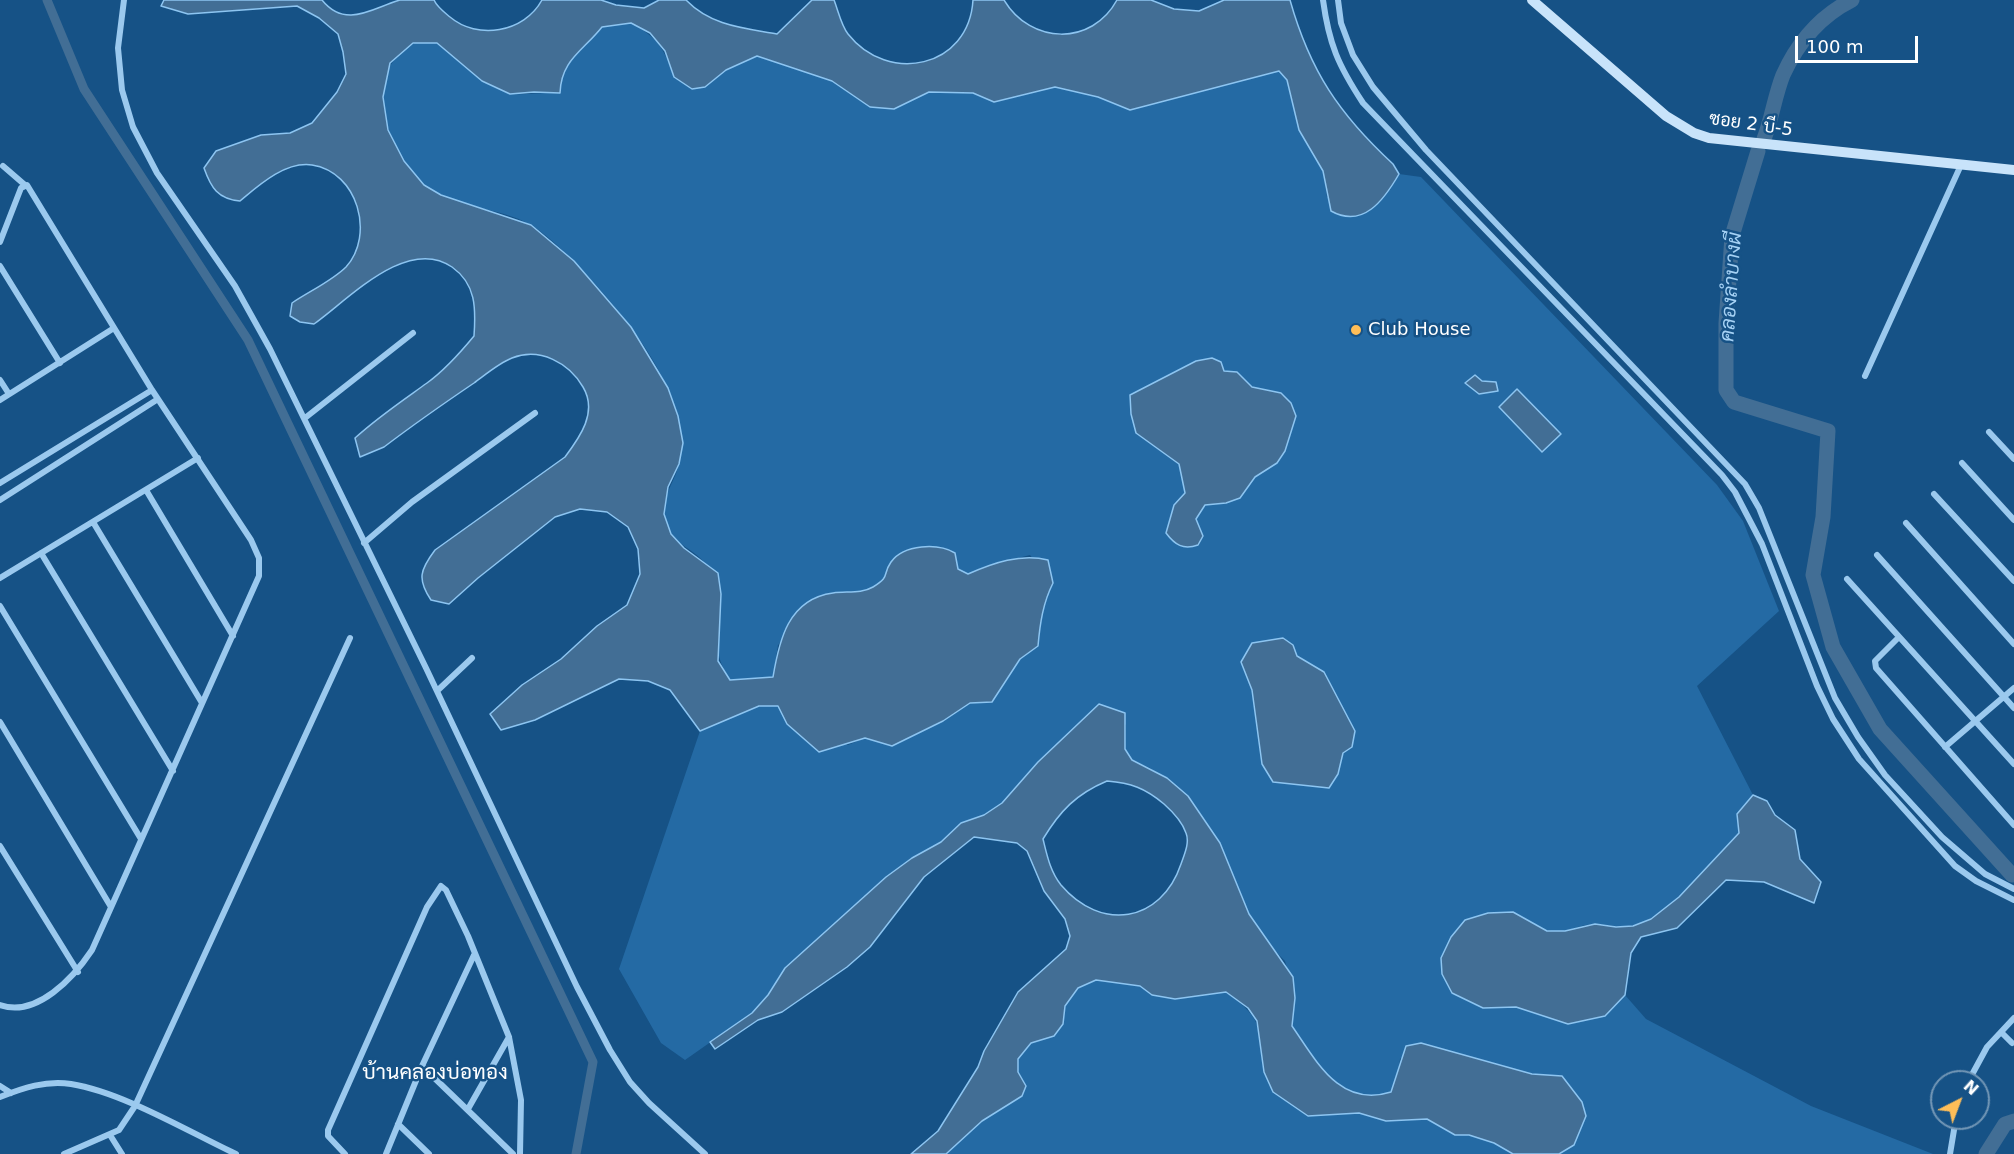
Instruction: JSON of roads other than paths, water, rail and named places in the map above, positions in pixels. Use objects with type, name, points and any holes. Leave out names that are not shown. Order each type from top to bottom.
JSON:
[{"type":"street","points":[[124,0],[118,48],[122,90],[133,128],[157,173],[247,304],[305,418],[516,860],[614,1057],[649,1103],[705,1154]]},
{"type":"street","points":[[1323,0],[1328,33],[1339,67],[1363,103],[1716,469],[1735,492],[1762,544],[1817,686],[1833,719],[1859,759],[1955,866],[1976,881],[2014,900]]},
{"type":"street","points":[[1338,0],[1341,23],[1353,55],[1373,87],[1426,150],[1745,484],[1759,508],[1835,698],[1870,755],[1964,859],[2014,888]]},
{"type":"street","name":"ซอย 2 บี-5","points":[[1532,0],[1666,116],[1694,133],[1710,138],[2014,171]]},
{"type":"street","points":[[1864,376],[1961,165]]},
{"type":"street","points":[[0,1005],[25,1005],[43,999],[78,972],[92,950],[259,576],[259,558],[251,540],[152,390],[30,189],[3,166]]},
{"type":"street","points":[[0,242],[25,185]]},
{"type":"street","points":[[0,266],[60,363]]},
{"type":"street","points":[[0,400],[114,328]]},
{"type":"street","points":[[305,418],[412,333]]},
{"type":"street","points":[[0,380],[9,394]]},
{"type":"street","points":[[0,483],[152,390]]},
{"type":"street","points":[[0,500],[158,399]]},
{"type":"street","points":[[364,543],[412,502],[535,413]]},
{"type":"street","points":[[1989,432],[2014,459]]},
{"type":"street","points":[[0,578],[198,458]]},
{"type":"street","points":[[1962,463],[2014,520]]},
{"type":"street","points":[[146,490],[232,636]]},
{"type":"street","points":[[1934,494],[2014,581]]},
{"type":"street","points":[[93,522],[202,704]]},
{"type":"street","points":[[1906,523],[2014,644]]},
{"type":"street","points":[[41,553],[173,771]]},
{"type":"street","points":[[1877,555],[2014,708]]},
{"type":"street","points":[[1847,579],[2014,764]]},
{"type":"street","points":[[0,606],[141,839]]},
{"type":"street","points":[[1899,637],[1875,661],[1876,668],[2014,825]]},
{"type":"street","points":[[64,1154],[78,1151],[111,1135],[124,1125],[135,1106],[350,638]]},
{"type":"street","points":[[437,691],[472,658]]},
{"type":"street","points":[[1945,747],[2014,688]]},
{"type":"street","points":[[0,723],[111,907]]},
{"type":"street","points":[[0,846],[78,972]]},
{"type":"street","points":[[345,1154],[328,1136],[328,1130],[427,907],[438,887],[443,887],[468,936],[509,1037],[521,1100],[519,1154]]},
{"type":"street","points":[[386,1154],[422,1066],[474,955]]},
{"type":"street","points":[[1975,1070],[1987,1047],[2013,1020]]},
{"type":"street","points":[[2001,1032],[2011,1044]]},
{"type":"street","points":[[468,1109],[509,1037]]},
{"type":"street","points":[[422,1066],[513,1154]]},
{"type":"street","points":[[0,1097],[33,1085],[71,1084],[135,1106],[236,1154]]},
{"type":"street","points":[[0,1086],[11,1093]]},
{"type":"street","points":[[398,1124],[429,1154]]},
{"type":"street","points":[[1950,1154],[1954,1130]]},
{"type":"street","points":[[111,1135],[122,1154]]},
{"type":"waterway","points":[[47,0],[84,89],[248,340],[593,1062],[576,1154]]},
{"type":"waterway","name":"คลองลำบางผี","points":[[1764,139],[1780,83],[1789,63],[1811,31],[1840,6],[1852,0]]},
{"type":"waterway","points":[[1758,151],[1732,236],[1726,323],[1726,390],[1734,402],[1828,431],[1823,517],[1813,575],[1833,647],[1880,729],[2012,875]]},
{"type":"waterway","points":[[1986,1154],[2005,1124],[2014,1121]]},
{"type":"place","name":"Club House","points":[[1356,330]]},
{"type":"district","name":"บ้านคลองบ่อทอง","points":[[435,1074]]}]
